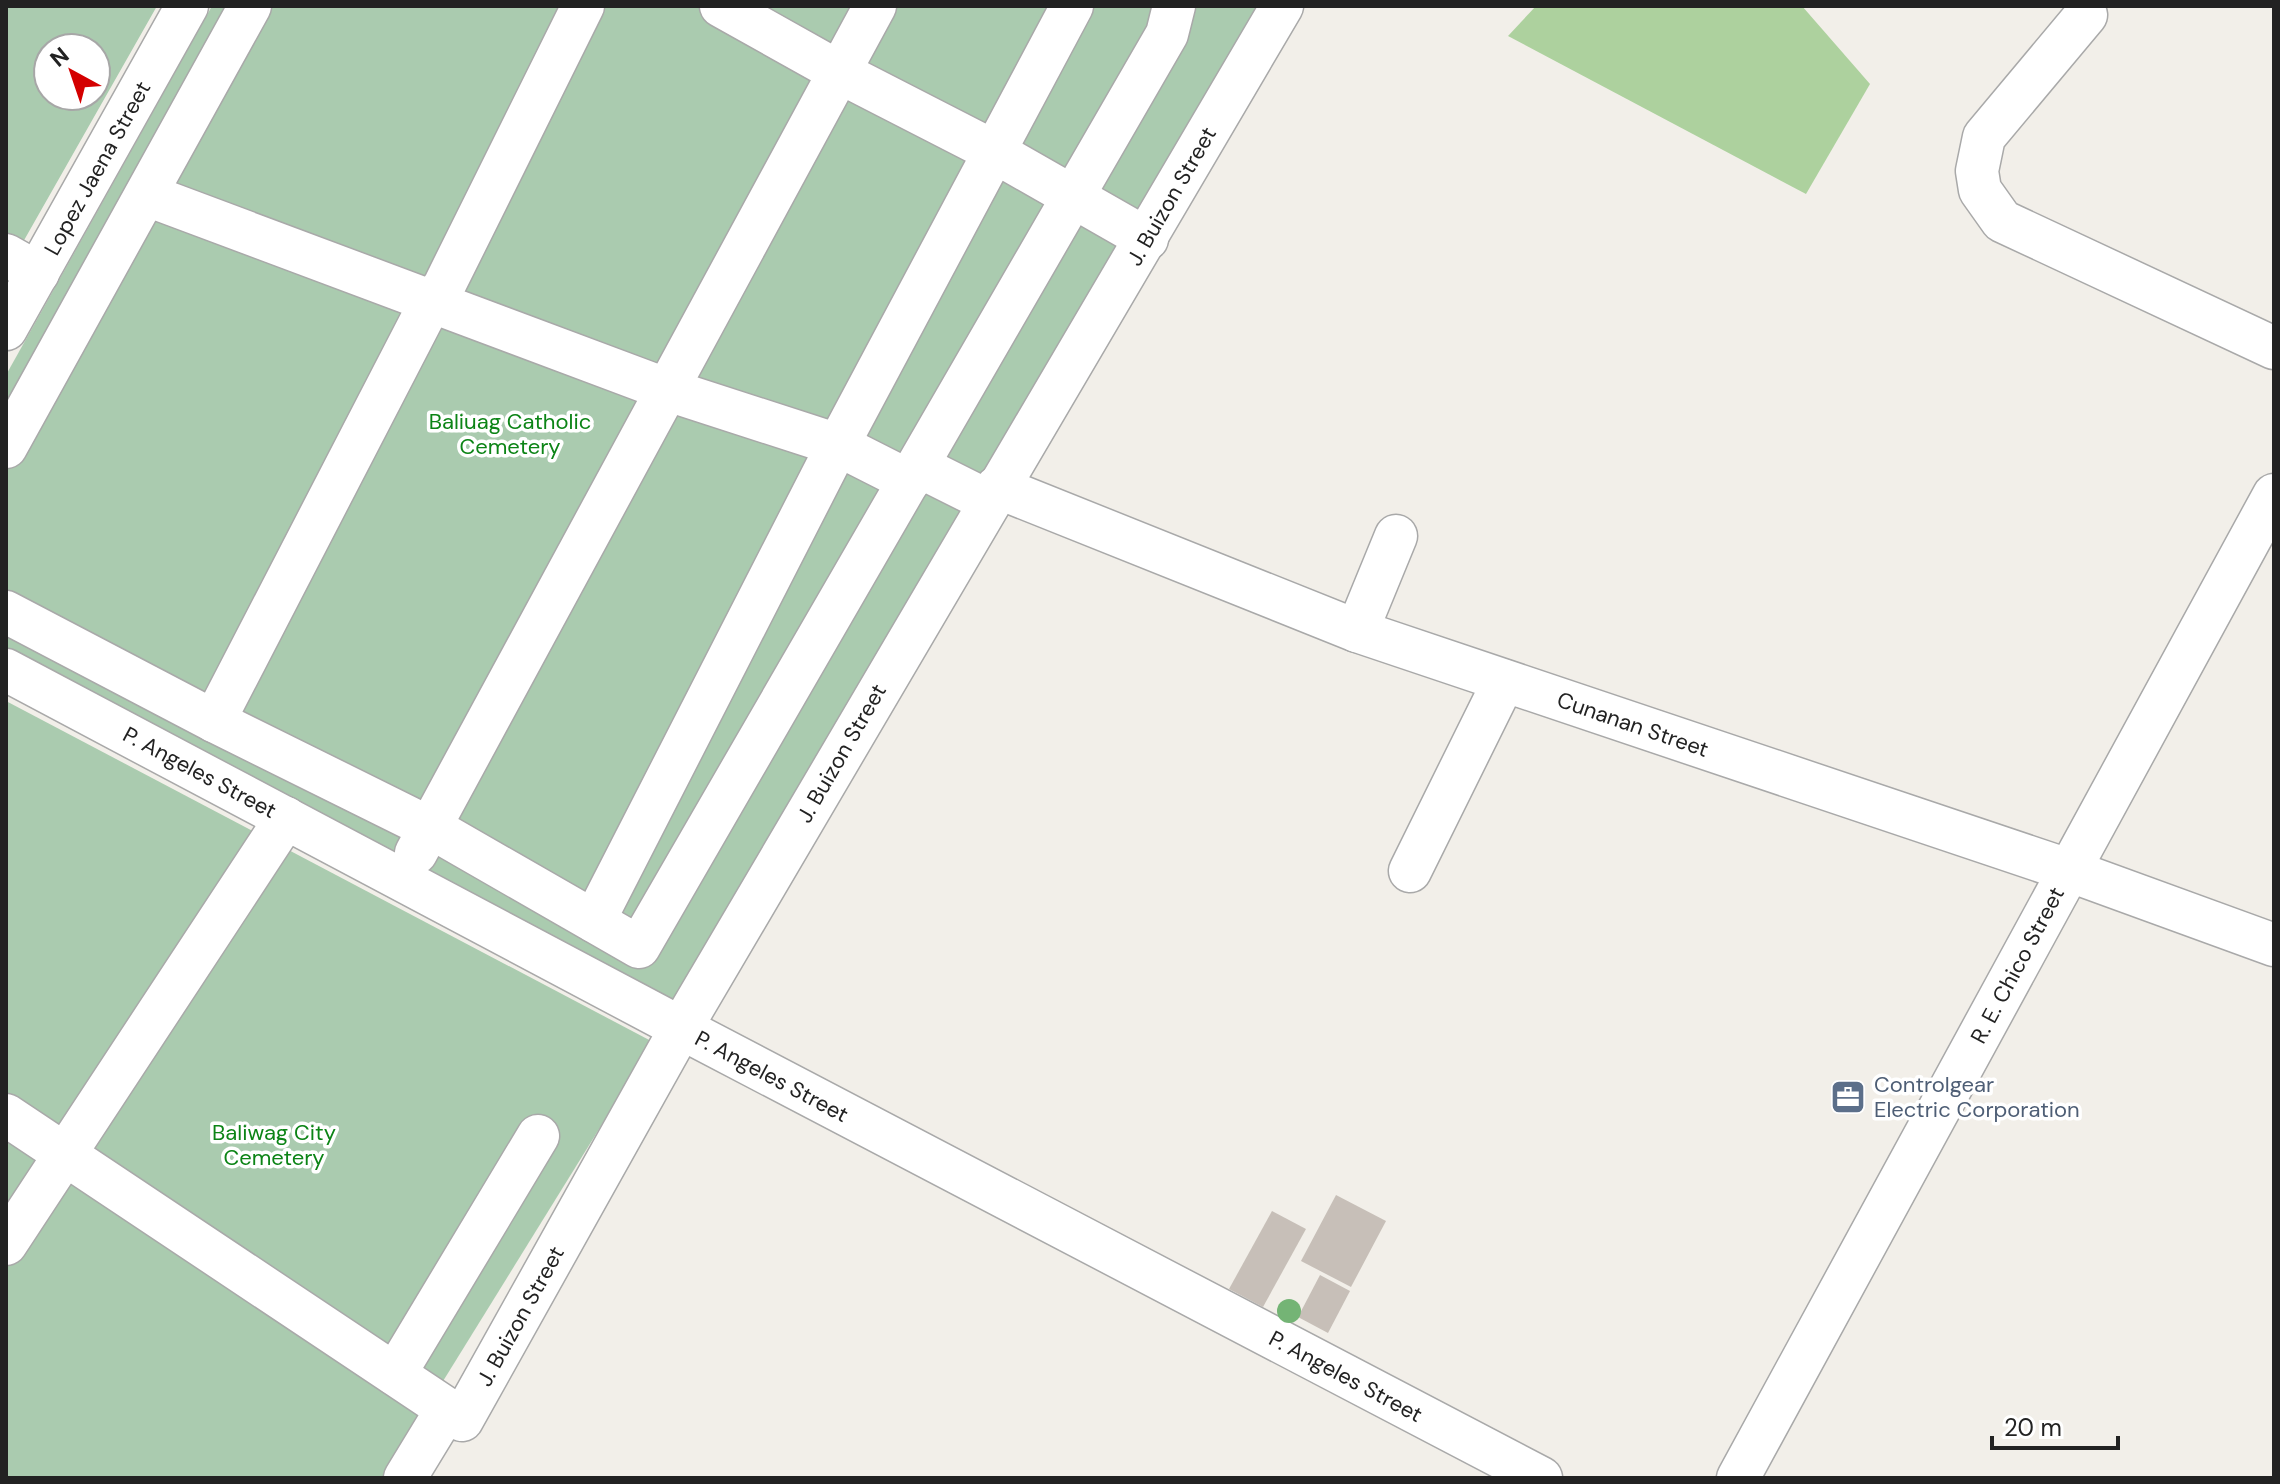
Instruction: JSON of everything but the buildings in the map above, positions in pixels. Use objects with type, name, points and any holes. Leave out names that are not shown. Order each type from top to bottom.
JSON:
[{"type":"street","name":"Lopez Jaena Street","points":[[6,329],[22,264],[187,6]]},
{"type":"street","points":[[6,447],[250,6]]},
{"type":"street","points":[[214,721],[424,315],[444,286],[583,6]]},
{"type":"street","points":[[721,6],[839,72],[993,151],[1147,239]]},
{"type":"street","points":[[404,879],[429,827],[875,6]]},
{"type":"street","points":[[594,921],[838,445],[1072,6]]},
{"type":"street","points":[[6,612],[214,721],[429,827],[639,947],[1167,34],[1174,6]]},
{"type":"street","name":"J. Buizon Street","points":[[447,1409],[462,1420],[681,1028],[1282,6]]},
{"type":"street","points":[[2086,15],[1984,137],[1977,171],[1980,190],[2002,221],[2274,348]]},
{"type":"street","name":"Cunanan Street","points":[[147,195],[668,390],[838,445],[913,474],[993,494],[1357,631],[2068,870],[2274,945]]},
{"type":"street","name":"R. E. Chico Street","points":[[1738,1478],[2274,495]]},
{"type":"street","points":[[1357,631],[1396,536]]},
{"type":"street","name":"P. Angeles Street","points":[[6,670],[1541,1478]]},
{"type":"street","points":[[1410,871],[1504,681]]},
{"type":"street","points":[[6,1244],[286,818]]},
{"type":"street","points":[[6,1115],[447,1409],[405,1478]]},
{"type":"street","points":[[395,1374],[538,1136]]},
{"type":"green space","points":[[6,6],[157,6],[112,85],[112,32],[32,32],[32,112],[97,112],[6,272]]},
{"type":"green space","name":"Baliuag Catholic Cemetery","points":[[212,6],[1269,6],[672,1001],[6,652],[6,375]]},
{"type":"green space","points":[[1536,6],[1802,6],[1870,84],[1806,194],[1508,36]]},
{"type":"green space","name":"Baliwag City Cemetery","points":[[6,701],[653,1042],[383,1478],[6,1478]]},
{"type":"place","name":"Controlgear Electric Corporation","points":[[1848,1097]]}]
